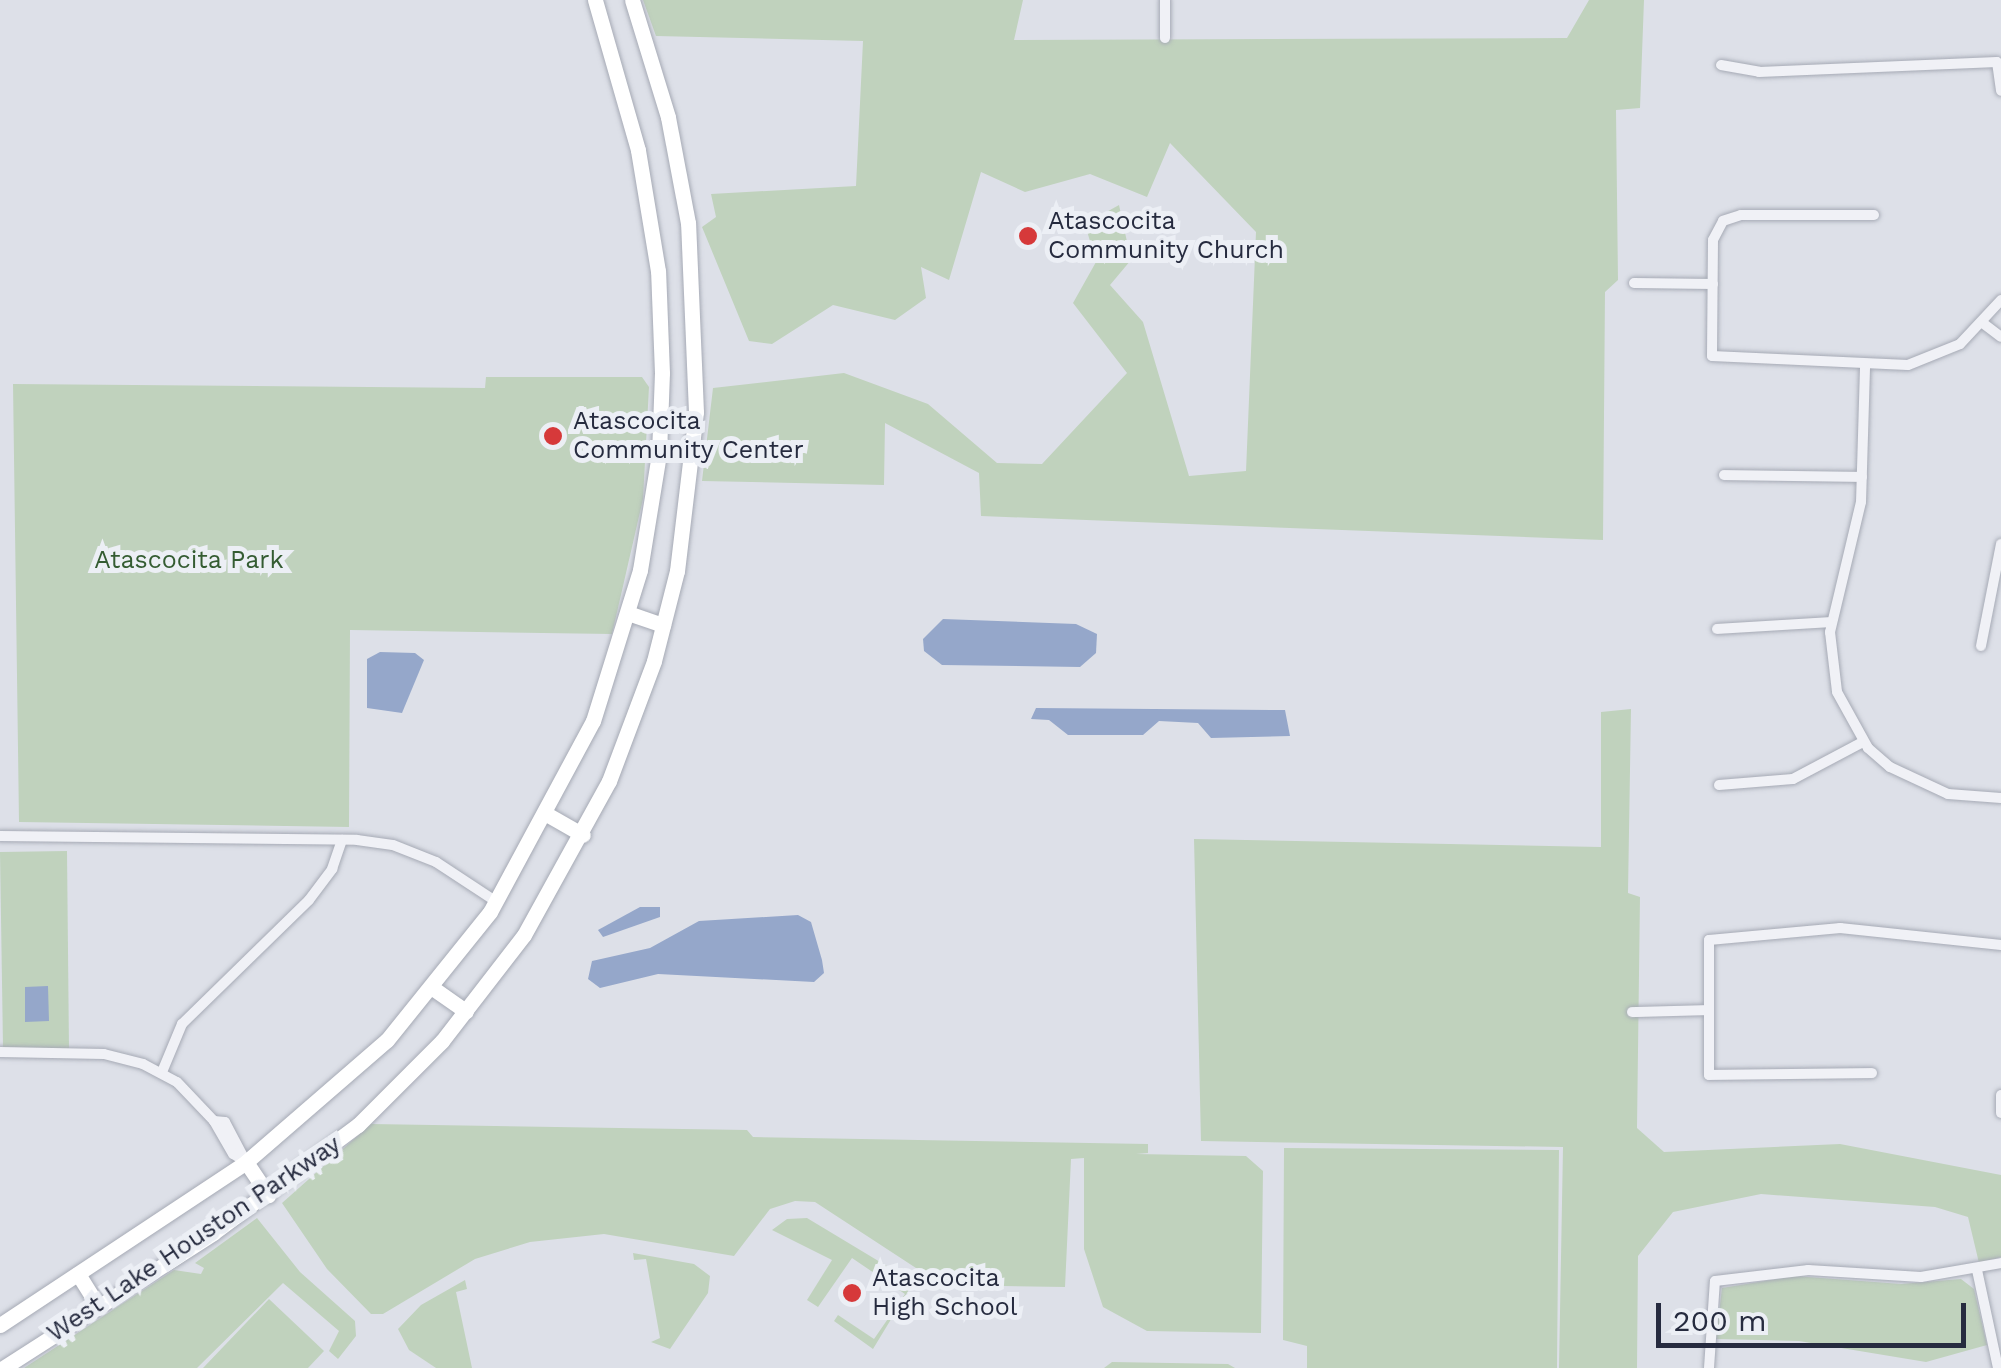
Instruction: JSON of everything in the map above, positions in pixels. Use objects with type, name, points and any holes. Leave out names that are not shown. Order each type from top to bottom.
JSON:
[{"type":"main road","name":"West Lake Houston Parkway","points":[[0,1326],[246,1162],[331,1095],[434,989],[496,902],[548,815],[593,721],[628,613],[655,485],[662,373],[659,286],[641,166],[594,0]]},
{"type":"main road","name":"West Lake Houston Parkway","points":[[2,1368],[268,1195],[358,1125],[466,1012],[524,934],[583,834],[629,733],[663,625],[691,475],[696,373],[688,223],[668,117],[632,0]]},
{"type":"main road","points":[[662,373],[696,373]]},
{"type":"main road","points":[[628,613],[663,625]]},
{"type":"main road","points":[[548,815],[583,834]]},
{"type":"main road","points":[[434,989],[466,1012]]},
{"type":"main road","points":[[246,1162],[268,1195]]},
{"type":"main road","points":[[78,1274],[99,1307]]},
{"type":"street","points":[[1165,0],[1165,38]]},
{"type":"street","points":[[1721,65],[1759,72],[1996,62],[2001,91]]},
{"type":"street","points":[[1874,215],[1740,214],[1723,221],[1713,240],[1712,356],[1865,368],[1929,360],[1984,324],[2001,300]]},
{"type":"street","points":[[1634,283],[1712,284]]},
{"type":"street","points":[[1984,324],[2001,337]]},
{"type":"street","points":[[1865,368],[1858,527],[1831,622],[1837,692],[1864,742],[1920,784],[1948,794],[2001,798]]},
{"type":"street","points":[[1724,475],[1862,477]]},
{"type":"street","points":[[1981,646],[2001,544]]},
{"type":"street","points":[[1718,629],[1831,622]]},
{"type":"street","points":[[1719,785],[1793,779],[1864,742]]},
{"type":"street","points":[[0,836],[342,840],[393,845],[436,862],[496,902]]},
{"type":"street","points":[[162,1072],[182,1024],[308,900],[332,869],[342,840]]},
{"type":"street","points":[[1872,1073],[1710,1075],[1706,1010],[1710,940],[1840,928],[2001,945]]},
{"type":"street","points":[[1632,1012],[1706,1010]]},
{"type":"street","points":[[0,1052],[104,1054],[162,1072],[214,1121],[233,1154],[246,1162]]},
{"type":"street","points":[[2001,1095],[2001,1113]]},
{"type":"street","points":[[1709,1368],[1715,1280],[1792,1270],[1921,1278],[2001,1263]]},
{"type":"street","points":[[1977,1270],[1998,1368]]},
{"type":"green space","points":[[643,0],[1023,0],[1014,40],[1567,38],[1589,0],[1644,0],[1640,108],[1616,110],[1618,280],[1605,292],[1603,540],[981,516],[979,473],[885,423],[884,485],[702,481],[713,388],[844,373],[928,404],[997,463],[1042,464],[1127,373],[1073,303],[1096,262],[1085,224],[1119,205],[1131,260],[1110,285],[1143,322],[1189,476],[1246,471],[1256,232],[1170,143],[1147,197],[1090,174],[1025,192],[981,172],[949,280],[921,267],[926,298],[895,320],[833,305],[772,344],[749,341],[702,227],[716,217],[711,194],[856,186],[863,41],[656,36]]},
{"type":"green space","name":"Atascocita Park","points":[[486,377],[642,377],[649,387],[643,499],[612,634],[350,630],[349,827],[19,822],[13,384],[485,388]]},
{"type":"green space","points":[[1631,709],[1628,893],[1640,897],[1637,1128],[1664,1152],[1840,1144],[2001,1175],[2001,1257],[1979,1263],[1968,1217],[1935,1207],[1761,1194],[1673,1212],[1638,1256],[1637,1368],[1559,1368],[1563,1147],[1201,1141],[1194,839],[1601,847],[1601,712]]},
{"type":"green space","points":[[67,851],[69,1050],[3,1047],[0,852]]},
{"type":"green space","points":[[371,1124],[747,1130],[753,1137],[1148,1144],[1148,1153],[1136,1154],[1246,1156],[1263,1171],[1261,1333],[1147,1331],[1103,1307],[1084,1249],[1084,1158],[1071,1159],[1065,1287],[942,1285],[815,1202],[795,1201],[770,1209],[734,1256],[604,1234],[530,1242],[475,1259],[383,1314],[371,1314],[327,1269],[282,1203]]},
{"type":"green space","points":[[1284,1148],[1559,1150],[1557,1368],[1307,1368],[1307,1346],[1283,1340]]},
{"type":"green space","points":[[257,1218],[300,1272],[355,1321],[356,1336],[338,1359],[329,1351],[339,1331],[283,1283],[197,1368],[24,1368],[174,1270],[201,1274],[204,1268],[195,1263]]},
{"type":"green space","points":[[807,1218],[905,1277],[910,1288],[873,1349],[834,1321],[838,1315],[874,1339],[905,1294],[852,1258],[818,1307],[807,1300],[832,1260],[772,1230],[787,1219]]},
{"type":"green space","points":[[633,1253],[694,1264],[710,1276],[708,1293],[670,1349],[651,1342],[660,1338],[646,1259],[634,1260]]},
{"type":"green space","points":[[1795,1276],[1901,1284],[1961,1279],[1974,1289],[1987,1345],[1926,1362],[1799,1341],[1716,1339],[1722,1288]]},
{"type":"green space","points":[[465,1280],[467,1289],[456,1292],[472,1368],[436,1368],[409,1350],[398,1329],[421,1305]]},
{"type":"green space","points":[[269,1299],[324,1351],[308,1368],[203,1368]]},
{"type":"green space","points":[[1112,1362],[1228,1364],[1235,1368],[1104,1368]]},
{"type":"water","points":[[943,619],[1076,624],[1097,634],[1096,653],[1080,667],[942,665],[924,651],[923,639]]},
{"type":"water","points":[[380,652],[415,653],[424,660],[402,713],[367,708],[367,659]]},
{"type":"water","points":[[1036,708],[1285,710],[1290,736],[1211,738],[1198,723],[1159,721],[1143,735],[1068,735],[1049,720],[1031,719]]},
{"type":"water","points":[[640,907],[660,907],[660,917],[603,937],[598,930]]},
{"type":"water","points":[[798,915],[811,922],[822,960],[824,973],[814,982],[658,974],[600,988],[588,979],[592,961],[650,948],[699,921]]},
{"type":"water","points":[[48,986],[49,1021],[25,1022],[25,987]]},
{"type":"place","name":"Atascocita Community Church","points":[[1028,236]]},
{"type":"place","name":"Atascocita Community Center","points":[[553,436]]},
{"type":"place","name":"Atascocita High School","points":[[852,1293]]}]
